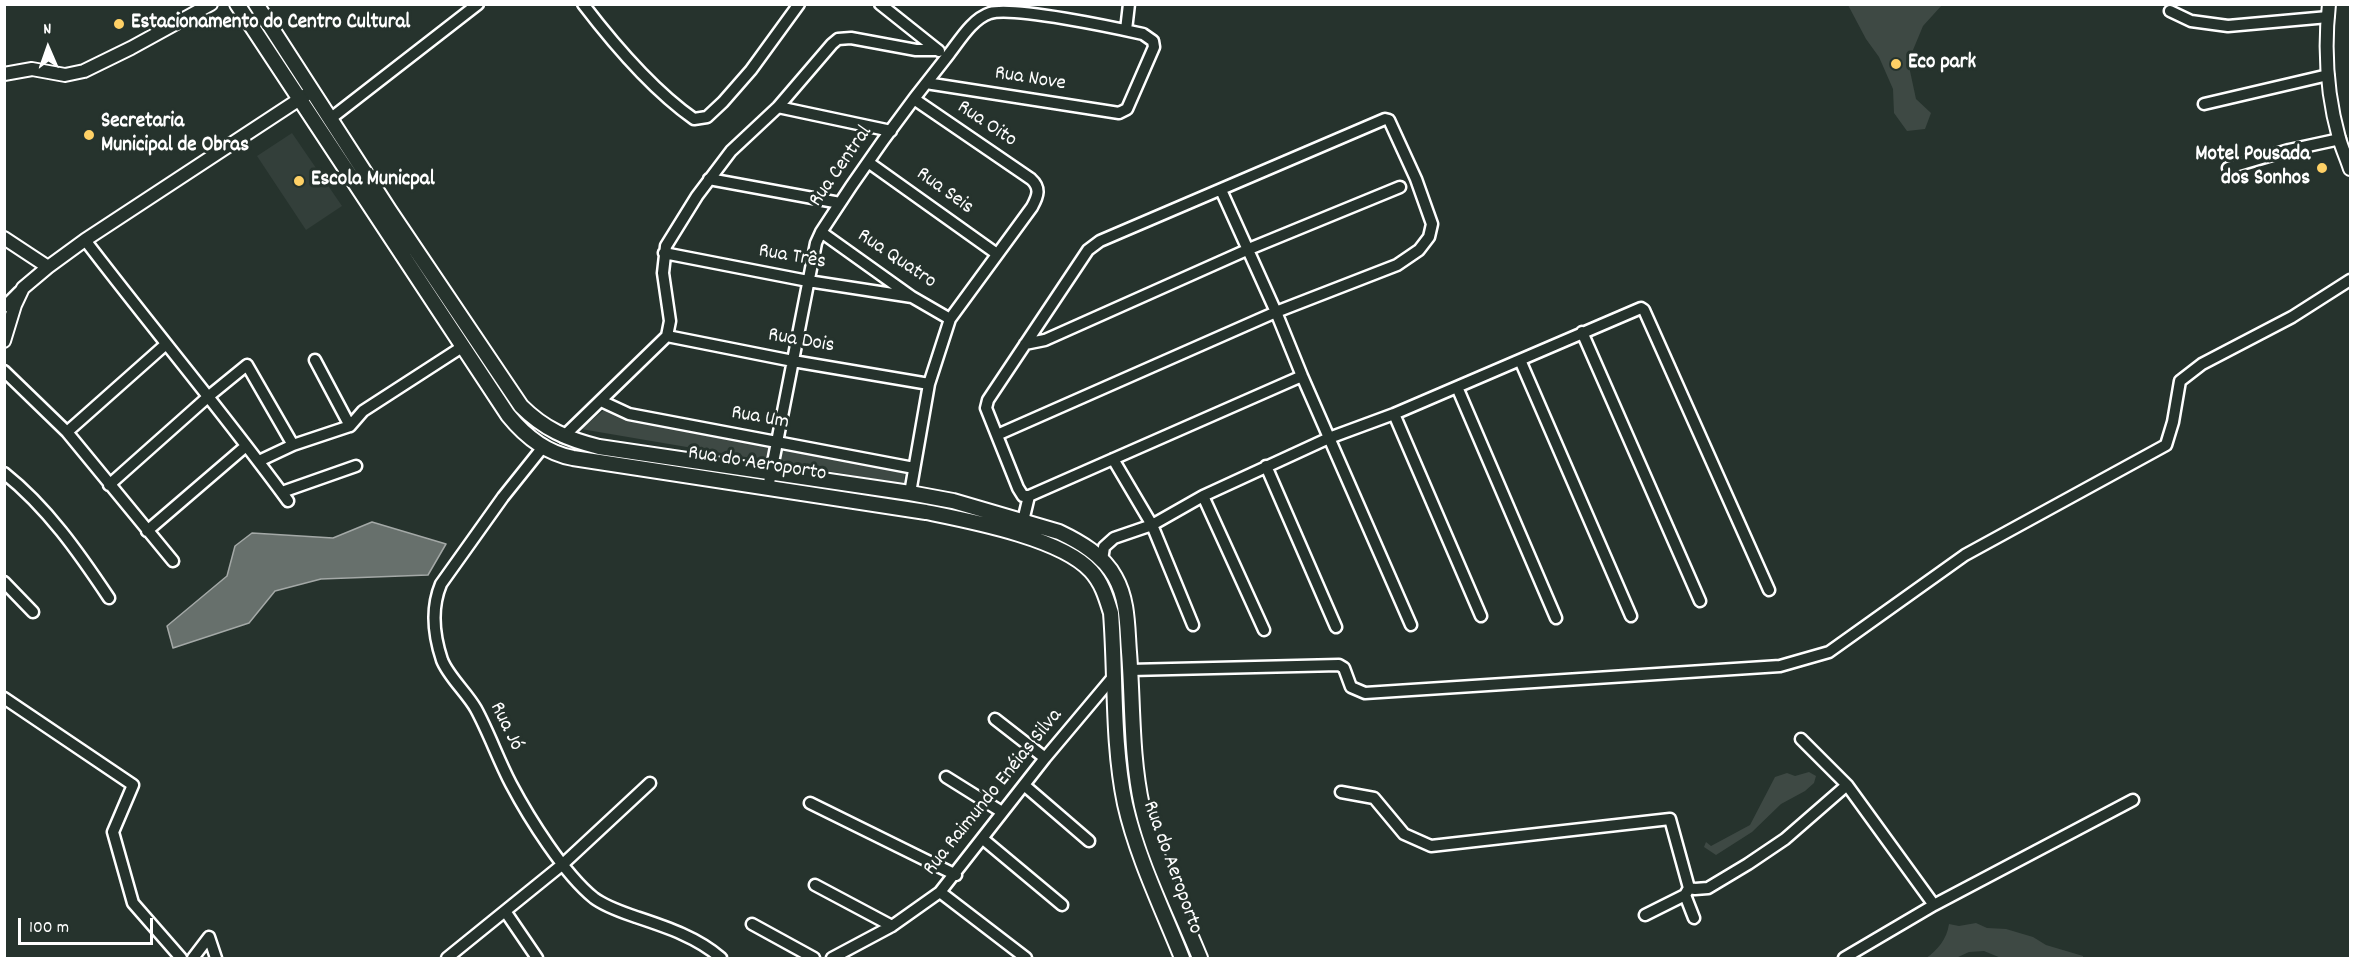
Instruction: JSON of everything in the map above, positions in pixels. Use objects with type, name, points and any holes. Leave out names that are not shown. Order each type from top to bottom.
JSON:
[{"type":"main road","name":"Rua do Aeroporto","points":[[237,4],[508,415],[520,429],[543,447],[573,458],[926,512],[981,524],[1058,548],[1078,559],[1090,570],[1105,594],[1111,613],[1118,747],[1131,826],[1182,958]]},
{"type":"main road","name":"Rua do Aeroporto","points":[[256,4],[389,210],[521,406],[545,427],[563,437],[599,447],[953,501],[1075,539],[1102,560],[1114,576],[1126,605],[1135,746],[1143,808],[1157,854],[1200,958]]},
{"type":"main road","points":[[1118,747],[1135,746]]},
{"type":"street","points":[[4,74],[32,69],[65,75],[84,71],[211,4]]},
{"type":"street","points":[[330,119],[478,4]]},
{"type":"street","points":[[582,4],[608,38],[674,104],[694,119],[707,117],[723,102],[751,69],[799,4]]},
{"type":"street","points":[[880,4],[943,53]]},
{"type":"street","points":[[1015,4],[1027,14]]},
{"type":"street","points":[[1125,30],[1129,4]]},
{"type":"street","points":[[2170,11],[2191,21],[2228,26],[2329,11],[2326,42],[2328,75],[2340,139],[2350,169]]},
{"type":"street","name":"Rua Central","points":[[768,488],[816,243],[868,162],[926,83],[943,53],[983,16],[993,12],[1027,14],[1125,30]]},
{"type":"street","name":"Rua Nove","points":[[926,83],[1115,113],[1127,109],[1154,47],[1150,37],[1125,30]]},
{"type":"street","points":[[563,437],[667,336],[670,321],[663,273],[664,254],[672,236],[709,179],[731,151],[778,107],[824,52],[838,39],[851,38],[943,53]]},
{"type":"street","points":[[2204,104],[2328,75]]},
{"type":"street","points":[[4,307],[48,267],[85,240],[312,91]]},
{"type":"street","name":"Rua Oito","points":[[914,99],[1036,183],[1039,191],[1032,207],[998,254]]},
{"type":"street","points":[[778,107],[891,130]]},
{"type":"street","points":[[997,435],[1276,312],[1397,265],[1419,250],[1429,237],[1432,224],[1393,125],[1385,119],[1100,241],[1088,250],[988,400],[986,408],[1018,488],[1023,496],[1029,496],[1302,376]]},
{"type":"street","points":[[2228,168],[2289,150],[2340,139]]},
{"type":"street","name":"Rua Seis","points":[[868,162],[998,254]]},
{"type":"street","points":[[709,179],[840,203]]},
{"type":"street","points":[[1025,344],[1045,340],[1249,249],[1400,187]]},
{"type":"street","points":[[1221,190],[1249,249],[1411,625]]},
{"type":"street","name":"Rua Quatro","points":[[821,232],[912,297],[950,319]]},
{"type":"street","points":[[4,238],[48,267]]},
{"type":"street","points":[[85,240],[285,496],[356,466]]},
{"type":"street","name":"Rua Três","points":[[664,254],[808,281],[912,297]]},
{"type":"street","points":[[910,493],[929,384],[950,319],[998,254]]},
{"type":"street","points":[[1130,670],[1339,665],[1344,668],[1351,687],[1365,693],[1780,666],[1829,652],[1965,555],[2166,445],[2173,422],[2180,381],[2202,364],[2292,317],[2350,279]]},
{"type":"street","points":[[4,340],[23,288]]},
{"type":"street","points":[[1102,560],[1104,547],[1114,538],[1152,525],[1203,496],[1266,466],[1521,360],[1637,308],[1644,310],[1769,590]]},
{"type":"street","points":[[1582,332],[1700,601]]},
{"type":"street","name":"Rua Dois","points":[[667,336],[793,361],[929,384]]},
{"type":"street","points":[[67,432],[165,345]]},
{"type":"street","points":[[259,461],[293,445],[350,426],[363,411],[462,347]]},
{"type":"street","points":[[315,360],[350,426]]},
{"type":"street","points":[[1521,360],[1631,616]]},
{"type":"street","points":[[109,485],[209,396],[248,365],[293,445]]},
{"type":"street","points":[[4,371],[67,432],[173,561]]},
{"type":"street","points":[[1457,387],[1556,618]]},
{"type":"street","name":"Rua Um","points":[[601,401],[629,414],[914,468]]},
{"type":"street","points":[[1394,414],[1481,616]]},
{"type":"street","points":[[147,531],[246,446]]},
{"type":"street","name":"Rua Jó","points":[[543,447],[502,497],[441,584],[436,595],[434,611],[437,643],[443,663],[476,708],[512,785],[562,864],[586,892],[597,901],[620,911],[678,931],[721,958]]},
{"type":"street","points":[[1113,459],[1152,525],[1193,625]]},
{"type":"street","points":[[1266,466],[1336,627]]},
{"type":"street","points":[[4,473],[17,483],[71,541],[109,598]]},
{"type":"street","points":[[1023,521],[1029,496]]},
{"type":"street","points":[[1203,496],[1264,630]]},
{"type":"street","points":[[4,582],[33,612]]},
{"type":"street","name":"Rua Raimundo Enéias Silva","points":[[832,958],[892,926],[940,892],[956,875],[1002,812],[1114,676]]},
{"type":"street","points":[[4,698],[133,785],[113,832],[133,903],[181,958]]},
{"type":"street","points":[[995,719],[1046,758]]},
{"type":"street","points":[[1801,739],[1847,785],[1934,905]]},
{"type":"street","points":[[946,777],[1002,812]]},
{"type":"street","points":[[447,958],[562,864],[650,783]]},
{"type":"street","points":[[1024,785],[1089,841]]},
{"type":"street","points":[[1645,915],[1687,891],[1708,888],[1748,864],[1785,839],[1847,785]]},
{"type":"street","points":[[1341,792],[1374,798],[1404,834],[1431,846],[1670,819],[1694,918]]},
{"type":"street","points":[[1844,958],[1934,905],[2133,800]]},
{"type":"street","points":[[810,803],[956,875]]},
{"type":"street","points":[[983,839],[1062,905]]},
{"type":"street","points":[[815,885],[892,926]]},
{"type":"street","points":[[940,892],[1026,958]]},
{"type":"street","points":[[505,911],[537,958]]},
{"type":"street","points":[[752,924],[814,958]]},
{"type":"street","points":[[193,958],[209,937],[216,958]]},
{"type":"shaded area","name":"Eco park","points":[[1848,5],[1942,5],[1923,26],[1913,50],[1910,71],[1916,99],[1931,113],[1925,129],[1907,131],[1894,113],[1893,89],[1879,57],[1866,39]]},
{"type":"shaded area","name":"Escola Municpal","points":[[292,133],[342,206],[306,230],[257,156]]},
{"type":"shaded area","points":[[604,410],[905,468],[904,484],[581,429]]},
{"type":"shaded area","points":[[372,522],[446,544],[428,575],[321,579],[275,591],[249,623],[173,648],[167,626],[227,576],[235,546],[252,533],[333,538]]},
{"type":"shaded area","points":[[1809,772],[1816,776],[1814,783],[1805,791],[1781,804],[1752,832],[1716,855],[1704,847],[1706,842],[1711,846],[1750,825],[1775,777],[1787,773],[1795,776]]},
{"type":"shaded area","points":[[1976,923],[1987,928],[2006,929],[2033,937],[2046,945],[2083,956],[2083,958],[2001,958],[1984,951],[1969,952],[1956,958],[1926,958],[1941,944],[1949,924],[1959,926]]},
{"type":"place","name":"Estacionamento do Centro Cultural","points":[[119,24]]},
{"type":"place","name":"Eco park","points":[[1896,64]]},
{"type":"place","name":"Secretaria Municipal de Obras","points":[[89,135]]},
{"type":"place","name":"Motel Pousada dos Sonhos","points":[[2322,168]]},
{"type":"place","name":"Escola Municpal","points":[[299,181]]}]
